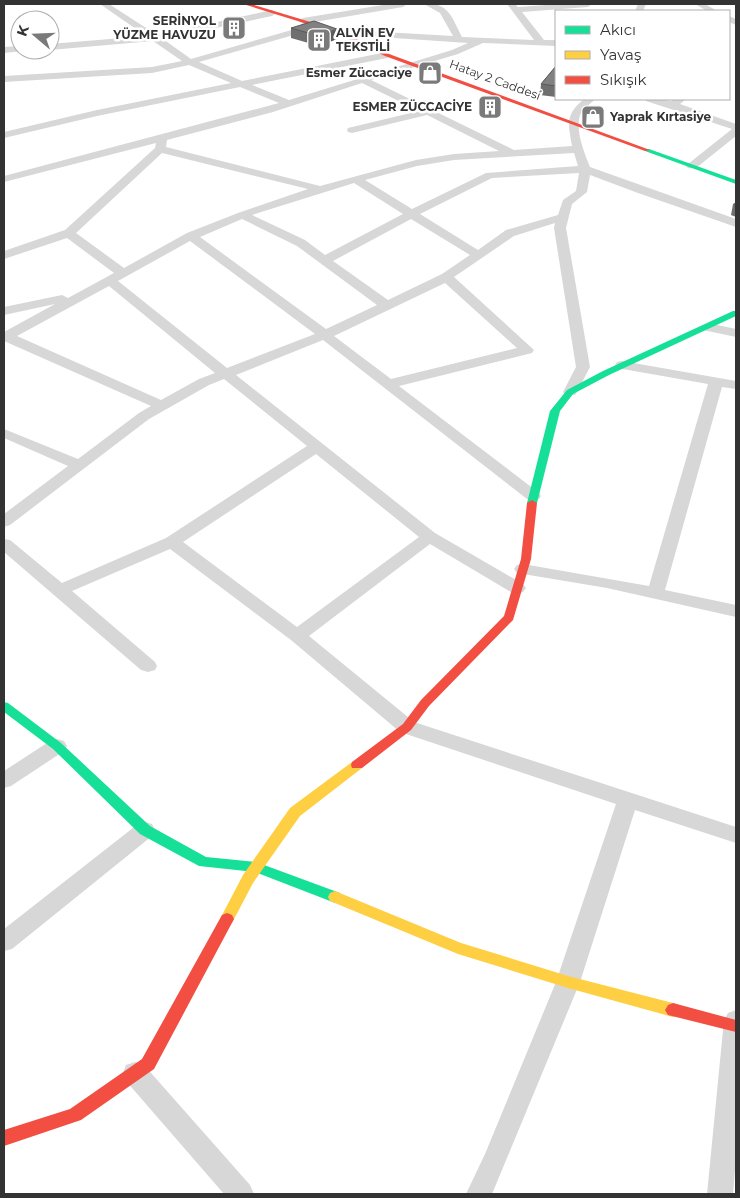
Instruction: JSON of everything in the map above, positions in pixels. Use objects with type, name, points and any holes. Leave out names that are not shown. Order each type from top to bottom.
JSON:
[{"type":"street","points":[[104,4],[190,62],[289,104]]},
{"type":"street","name":"Hatay 2 Caddesi","points":[[246,4],[257,8],[274,8],[303,21],[335,31],[387,55],[736,182]]},
{"type":"street","points":[[303,21],[403,4]]},
{"type":"street","points":[[428,4],[444,11],[459,40]]},
{"type":"street","points":[[514,7],[588,4]]},
{"type":"street","points":[[699,4],[711,10]]},
{"type":"street","points":[[514,7],[542,43]]},
{"type":"street","points":[[60,46],[157,38],[274,8]]},
{"type":"street","points":[[4,79],[152,70],[190,62],[320,25]]},
{"type":"street","points":[[335,31],[459,40],[555,44]]},
{"type":"street","points":[[4,179],[161,143],[455,52],[480,41]]},
{"type":"street","points":[[4,135],[98,113],[387,55]]},
{"type":"street","points":[[363,80],[512,153]]},
{"type":"street","points":[[4,1138],[74,1115],[148,1064],[256,867],[294,812],[407,727],[425,703],[508,617],[526,559],[533,496],[555,410],[570,392],[583,367],[560,228],[567,202],[581,192],[585,169],[578,149],[573,123],[577,110],[589,100]]},
{"type":"street","points":[[653,100],[736,127]]},
{"type":"street","points":[[672,106],[680,100]]},
{"type":"street","points":[[352,130],[429,112]]},
{"type":"street","points":[[692,166],[736,131]]},
{"type":"street","points":[[161,143],[320,189]]},
{"type":"street","points":[[4,255],[69,233],[161,143]]},
{"type":"street","points":[[5,336],[191,236],[242,215],[320,189],[416,164],[454,157],[578,149]]},
{"type":"street","points":[[324,260],[490,175],[585,169],[642,191],[736,223]]},
{"type":"street","points":[[356,180],[478,255]]},
{"type":"street","points":[[386,211],[399,207]]},
{"type":"street","points":[[242,215],[301,243],[386,306]]},
{"type":"street","points":[[4,522],[144,416],[204,382],[325,334],[446,277],[510,232],[563,217]]},
{"type":"street","points":[[69,233],[122,274]]},
{"type":"street","points":[[191,236],[325,334],[533,496]]},
{"type":"street","points":[[389,384],[527,350],[446,277]]},
{"type":"street","points":[[110,281],[429,537],[518,588]]},
{"type":"street","points":[[4,311],[82,295]]},
{"type":"street","points":[[570,392],[622,365],[736,313]]},
{"type":"street","points":[[708,327],[736,333]]},
{"type":"street","points":[[5,336],[162,406]]},
{"type":"street","points":[[622,365],[736,385]]},
{"type":"street","points":[[655,594],[716,382]]},
{"type":"street","points":[[4,433],[79,465]]},
{"type":"street","points":[[60,590],[172,542],[316,447]]},
{"type":"street","points":[[298,636],[429,537]]},
{"type":"street","points":[[172,542],[298,636],[407,727],[736,835]]},
{"type":"street","points":[[4,544],[148,666]]},
{"type":"street","points":[[523,569],[608,583],[736,610]]},
{"type":"street","points":[[4,706],[57,746],[145,830],[204,862],[256,867],[458,948],[568,982],[736,1023],[720,1194]]},
{"type":"street","points":[[4,781],[57,746]]},
{"type":"street","points":[[479,1194],[495,1160],[568,982],[628,800]]},
{"type":"street","points":[[4,942],[145,830]]},
{"type":"street","points":[[135,1073],[241,1194]]},
{"type":"building","points":[[314,21],[337,29],[319,36],[291,28]]},
{"type":"building","points":[[555,67],[555,86],[541,84]]},
{"type":"traffic: fast","points":[[647,150],[736,182]]},
{"type":"traffic: fast","points":[[532,503],[555,411],[570,392],[606,373],[736,313]]},
{"type":"traffic: fast","points":[[4,706],[57,746],[145,830],[204,862],[256,867],[335,897]]},
{"type":"traffic: slow","points":[[227,919],[248,879],[295,812],[357,765]]},
{"type":"traffic: slow","points":[[335,897],[458,948],[568,982],[673,1010]]},
{"type":"traffic: jam","points":[[246,4],[335,31],[387,55],[647,150]]},
{"type":"traffic: jam","points":[[357,765],[407,727],[425,703],[509,617],[526,559],[532,503]]},
{"type":"traffic: jam","points":[[4,1138],[75,1115],[148,1064],[227,919]]},
{"type":"traffic: jam","points":[[673,1010],[735,1026]]},
{"type":"place","name":"SERİNYOL YÜZME HAVUZU","points":[[234,28]]},
{"type":"place","name":"ALVİN EV TEKSTİLİ","points":[[319,40]]},
{"type":"place","name":"Esmer Züccaciye","points":[[430,73]]},
{"type":"place","name":"ESMER ZÜCCACİYE","points":[[490,107]]},
{"type":"place","name":"Yaprak Kırtasiye","points":[[593,117]]}]
